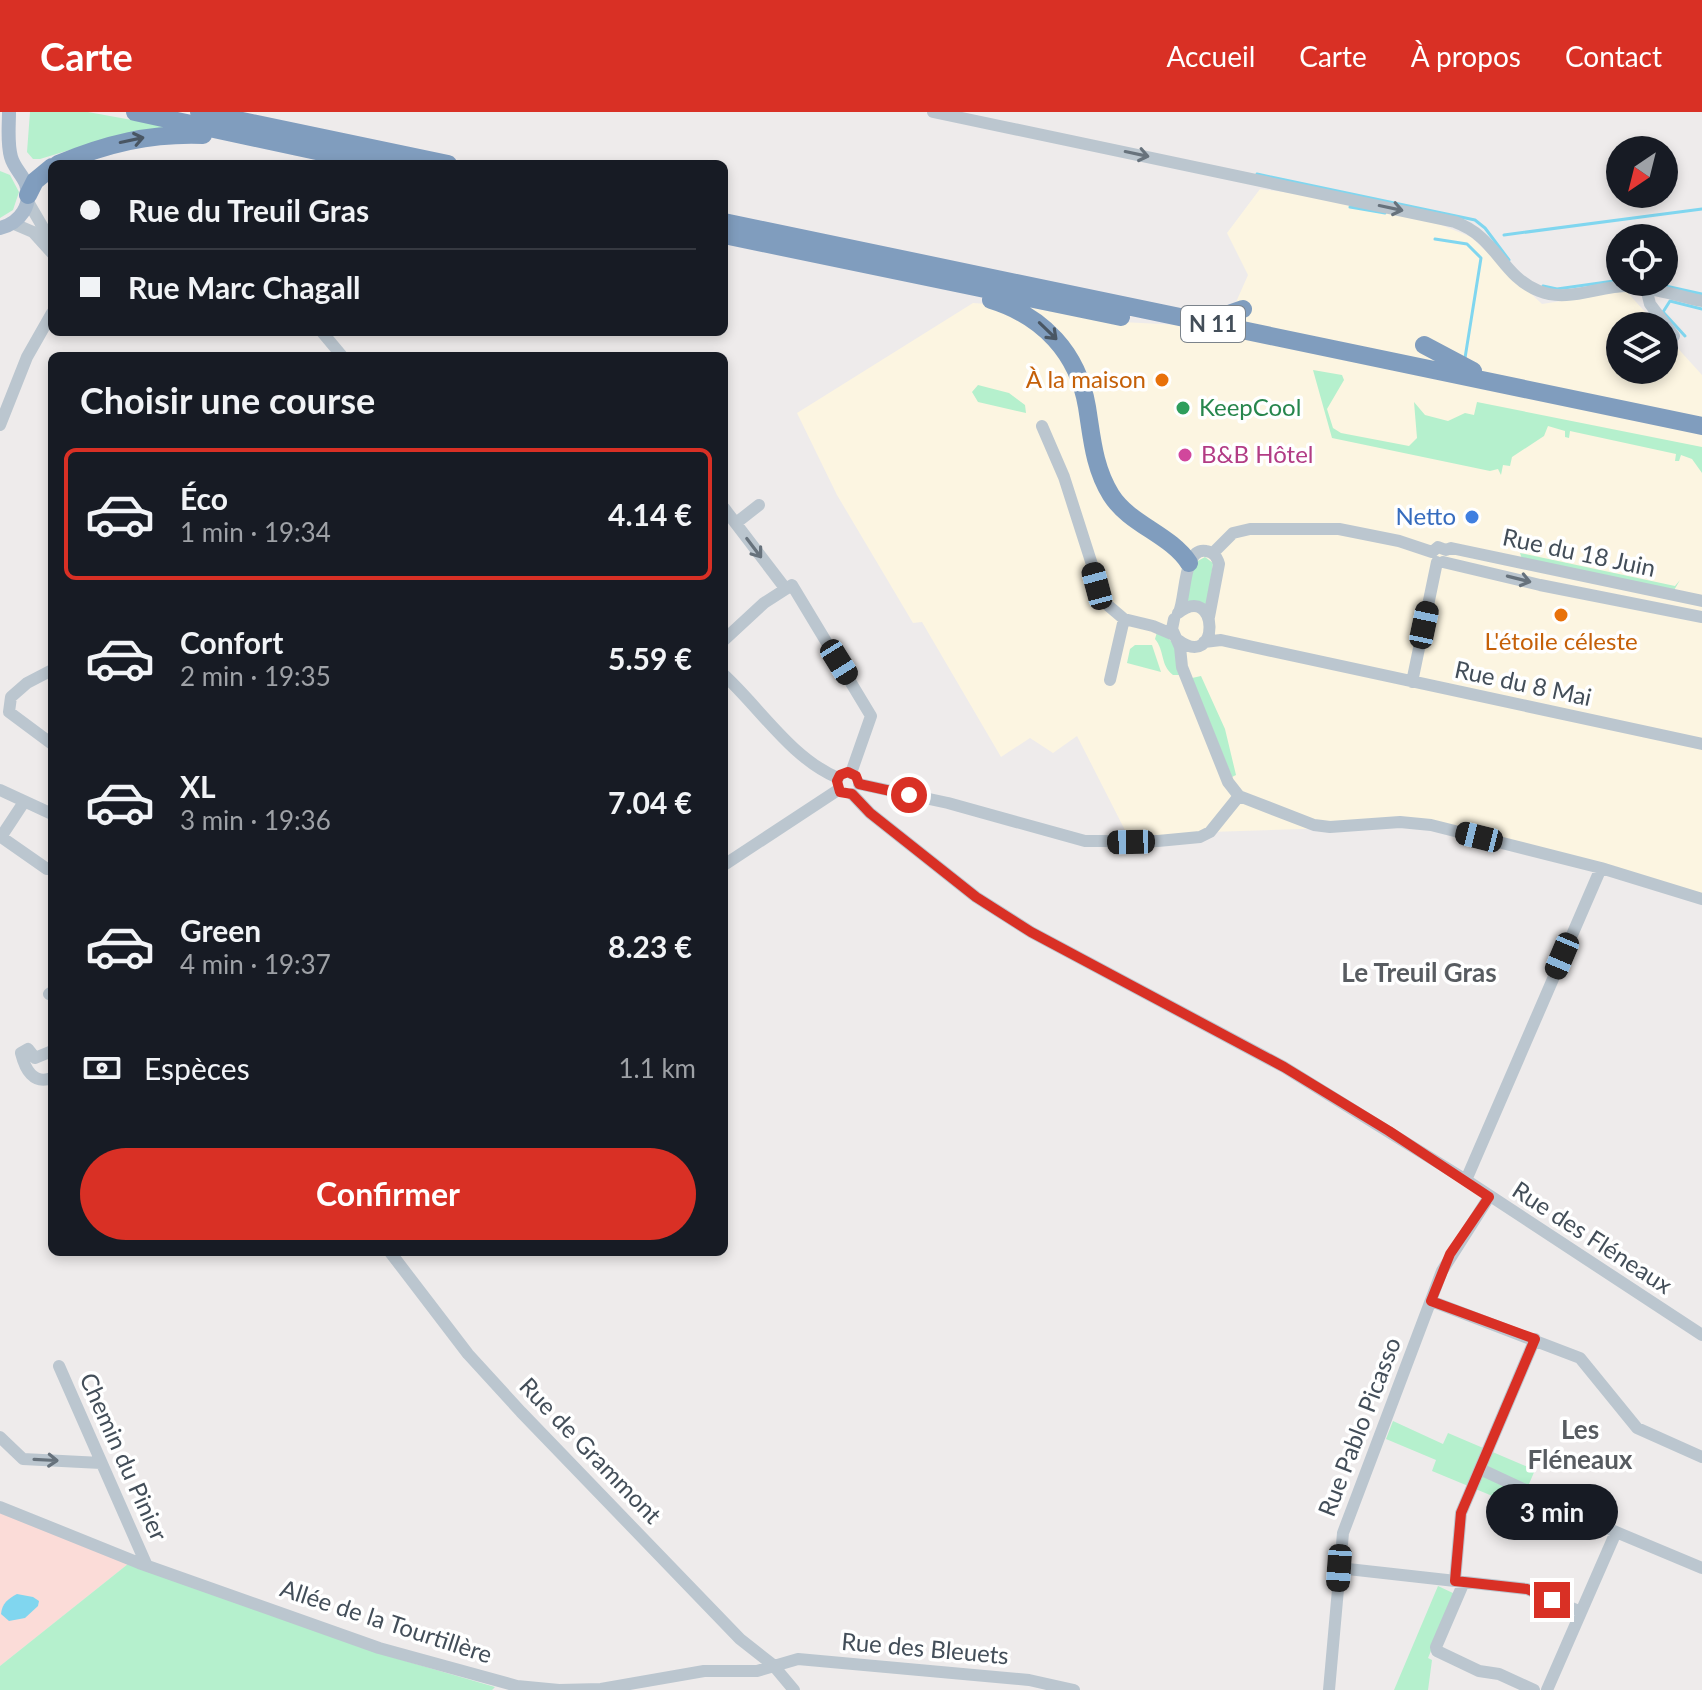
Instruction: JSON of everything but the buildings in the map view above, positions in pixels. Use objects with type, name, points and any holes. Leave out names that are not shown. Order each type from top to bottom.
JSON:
[{"type":"highway","points":[[135,112],[423,160]]},
{"type":"highway","points":[[199,112],[363,160]]},
{"type":"highway","points":[[232,112],[288,138]]},
{"type":"highway","points":[[69,160],[140,137],[172,134],[288,138]]},
{"type":"highway","points":[[28,197],[35,181],[48,170]]},
{"type":"highway","name":"N 11","points":[[728,223],[1702,426]]},
{"type":"highway","points":[[728,239],[983,297],[1028,315],[1051,334],[1076,370],[1085,394],[1096,461],[1114,499],[1129,516],[1179,551],[1189,563]]},
{"type":"highway","name":"N 11","points":[[728,239],[1702,438]]},
{"type":"highway","points":[[1176,316],[1218,316],[1243,309]]},
{"type":"highway","points":[[1424,345],[1501,385]]},
{"type":"main road","points":[[0,131],[8,112]]},
{"type":"main road","points":[[8,112],[9,148],[15,170]]},
{"type":"main road","points":[[0,163],[23,178],[28,197],[22,213],[4,227]]},
{"type":"street","points":[[933,112],[1455,222],[1476,230],[1525,284],[1553,295],[1606,288]]},
{"type":"street","points":[[28,197],[48,235]]},
{"type":"street","points":[[4,227],[33,232],[48,249]]},
{"type":"street","points":[[1678,295],[1702,301]]},
{"type":"street","points":[[0,425],[27,357],[48,320]]},
{"type":"street","points":[[325,336],[339,352]]},
{"type":"street","points":[[1042,426],[1064,477],[1100,595],[1108,607],[1124,619],[1153,626],[1186,645],[1221,640],[1241,645]]},
{"type":"street","points":[[736,523],[759,505]]},
{"type":"street","points":[[728,513],[785,588]]},
{"type":"street","name":"Rue du 18 Juin","points":[[1189,563],[1199,551],[1213,553],[1237,531],[1339,529],[1399,541],[1440,556],[1451,548],[1702,601]]},
{"type":"street","points":[[1186,677],[1189,656],[1209,635],[1219,567],[1213,553]]},
{"type":"street","points":[[1412,682],[1440,556],[1540,585],[1702,617]]},
{"type":"street","points":[[1189,563],[1176,615],[1176,637],[1186,677],[1228,782],[1239,796],[1314,825],[1330,827],[1400,822],[1431,825],[1601,868],[1702,899]]},
{"type":"street","points":[[728,636],[764,603],[792,585],[870,713],[871,723],[854,784],[843,794],[838,784],[789,743],[728,679]]},
{"type":"street","points":[[1153,626],[1194,607],[1202,610],[1210,621],[1241,645]]},
{"type":"street","points":[[1110,680],[1124,619]]},
{"type":"street","name":"Rue du 8 Mai","points":[[1241,645],[1702,744]]},
{"type":"street","points":[[48,672],[27,683],[11,697],[9,712],[48,741]]},
{"type":"street","points":[[728,862],[838,784],[845,773],[854,784],[948,803],[1066,837],[1106,842],[1200,837],[1210,832],[1239,796]]},
{"type":"street","name":"Rue des Fléneaux","points":[[854,784],[870,813],[976,897],[1031,932],[1284,1067],[1466,1180],[1702,1335]]},
{"type":"street","points":[[0,790],[48,812]]},
{"type":"street","points":[[24,802],[0,836],[47,869]]},
{"type":"street","points":[[1466,1180],[1601,868]]},
{"type":"street","points":[[48,1053],[35,1058],[28,1049],[21,1053],[26,1068],[34,1077],[48,1079]]},
{"type":"street","name":"Rue Pablo Picasso","points":[[1329,1690],[1343,1533],[1450,1254],[1489,1197]]},
{"type":"street","name":"Rue de Grammont","points":[[393,1256],[468,1354],[521,1412],[740,1639],[773,1665],[794,1690]]},
{"type":"street","points":[[1431,1301],[1580,1358],[1637,1428],[1702,1457]]},
{"type":"street","points":[[1534,1690],[1499,1674],[1479,1671],[1437,1651],[1436,1647],[1459,1582],[1461,1513],[1535,1339]]},
{"type":"street","name":"Chemin du Pinier","points":[[59,1366],[147,1566]]},
{"type":"street","points":[[0,1437],[23,1459],[101,1463]]},
{"type":"street","points":[[1480,1469],[1702,1568]]},
{"type":"street","name":"Allée de la Tourtillère","points":[[0,1507],[147,1566],[379,1648],[515,1688],[601,1689],[704,1671],[757,1671],[773,1665]]},
{"type":"street","points":[[1547,1690],[1616,1532]]},
{"type":"street","points":[[1339,1568],[1527,1589],[1581,1612]]},
{"type":"street","name":"Rue des Bleuets","points":[[773,1665],[798,1659],[1029,1680],[1074,1690]]},
{"type":"shaded area","points":[[1260,189],[1397,207],[1471,237],[1542,304],[1606,294],[1631,296],[1645,312],[1606,312],[1606,384],[1678,384],[1678,348],[1702,375],[1702,899],[1431,825],[1210,832],[1131,842],[1077,736],[1053,753],[1030,738],[1001,757],[922,622],[913,623],[837,495],[797,413],[973,303],[1027,307],[1103,321],[1180,325],[1233,309],[1248,275],[1227,233]]},
{"type":"shaded area","points":[[0,1512],[128,1564],[0,1666]]},
{"type":"green space","points":[[30,112],[88,112],[176,128],[116,136],[33,159],[27,152]]},
{"type":"green space","points":[[0,171],[10,175],[19,192],[13,210],[0,218]]},
{"type":"green space","points":[[1313,370],[1342,375],[1344,380],[1327,409],[1333,428],[1341,433],[1409,446],[1417,438],[1414,402],[1425,415],[1448,421],[1465,413],[1474,415],[1477,402],[1702,447],[1702,473],[1692,459],[1681,455],[1679,461],[1675,461],[1676,454],[1570,431],[1569,438],[1565,437],[1565,431],[1548,426],[1544,436],[1512,457],[1510,466],[1503,465],[1501,475],[1498,469],[1490,471],[1332,438]]},
{"type":"green space","points":[[978,385],[1009,393],[1025,405],[1026,413],[978,402],[972,392]]},
{"type":"green space","points":[[1520,553],[1675,586],[1680,580],[1673,592],[1522,559]]},
{"type":"green space","points":[[1205,557],[1213,563],[1207,608],[1186,603],[1194,563]]},
{"type":"green space","points":[[1157,632],[1173,644],[1180,675],[1173,675],[1166,667],[1155,639]]},
{"type":"green space","points":[[1135,645],[1152,645],[1161,672],[1127,663],[1130,649]]},
{"type":"green space","points":[[1201,676],[1225,729],[1236,775],[1232,777],[1192,678]]},
{"type":"green space","points":[[1393,1421],[1443,1444],[1448,1433],[1535,1470],[1519,1507],[1432,1471],[1436,1460],[1386,1439]]},
{"type":"green space","points":[[128,1564],[378,1653],[495,1687],[492,1690],[0,1690],[0,1666]]},
{"type":"green space","points":[[1438,1586],[1455,1594],[1428,1658],[1432,1660],[1428,1690],[1394,1690]]},
{"type":"water","points":[[17,1594],[33,1597],[39,1601],[38,1606],[25,1618],[9,1621],[1,1614],[2,1610],[6,1602]]},
{"type":"waterway","points":[[1257,174],[1475,220],[1485,228],[1509,260]]},
{"type":"waterway","points":[[1350,207],[1385,213]]},
{"type":"waterway","points":[[1504,235],[1702,209]]},
{"type":"waterway","points":[[1435,239],[1467,244],[1481,258],[1465,358]]},
{"type":"waterway","points":[[1543,286],[1557,289],[1606,282]]},
{"type":"waterway","points":[[1678,289],[1702,294]]},
{"type":"waterway","points":[[1685,336],[1663,312],[1670,301],[1702,309]]},
{"type":"place","name":"À la maison","points":[[1162,380]]},
{"type":"place","name":"KeepCool","points":[[1183,408]]},
{"type":"place","name":"B&B Hôtel","points":[[1185,455]]},
{"type":"place","name":"Netto","points":[[1472,517]]},
{"type":"place","name":"L'étoile céleste","points":[[1561,615]]},
{"type":"district","name":"Le Treuil Gras","points":[[1419,973]]},
{"type":"district","name":"Les Fléneaux","points":[[1580,1445]]},
{"type":"route","points":[[909,795],[869,788],[859,784],[856,776],[848,772],[840,775],[837,781],[840,792],[852,794],[870,813],[976,897],[1031,932],[1284,1067],[1489,1197],[1450,1254],[1431,1301],[1535,1339],[1461,1513],[1455,1581],[1527,1589],[1552,1600]]}]
